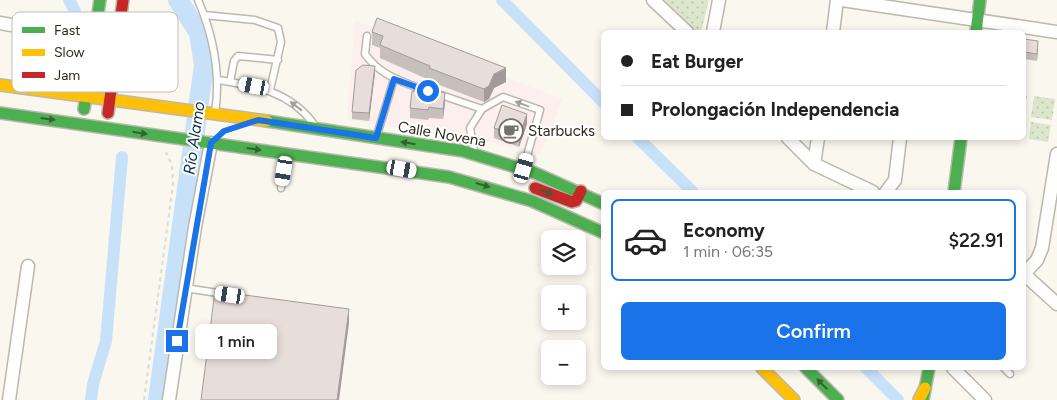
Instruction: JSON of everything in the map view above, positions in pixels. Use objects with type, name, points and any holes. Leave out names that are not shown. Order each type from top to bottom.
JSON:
[{"type":"main road","points":[[977,26],[980,0]]},
{"type":"main road","name":"Calle Novena","points":[[50,92],[316,128],[474,154],[524,168],[581,191],[601,202]]},
{"type":"main road","points":[[82,124],[87,92]]},
{"type":"main road","points":[[106,128],[111,92]]},
{"type":"main road","points":[[0,113],[449,177],[498,189],[575,218],[601,231]]},
{"type":"main road","points":[[208,143],[228,129],[258,120]]},
{"type":"main road","points":[[954,190],[961,140]]},
{"type":"main road","points":[[449,177],[473,171]]},
{"type":"main road","points":[[527,186],[572,202],[576,201],[581,191]]},
{"type":"main road","points":[[575,218],[580,210],[587,208],[601,213]]},
{"type":"main road","points":[[764,370],[794,400]]},
{"type":"main road","points":[[808,370],[838,400]]},
{"type":"main road","points":[[923,400],[929,370]]},
{"type":"main road","points":[[919,400],[925,388]]},
{"type":"street","points":[[654,0],[685,30]]},
{"type":"street","points":[[713,30],[719,0]]},
{"type":"street","points":[[833,30],[837,0]]},
{"type":"street","points":[[842,0],[977,26],[1057,32]]},
{"type":"street","points":[[790,140],[814,164],[869,190]]},
{"type":"street","points":[[814,164],[818,140]]},
{"type":"street","points":[[888,190],[895,180],[900,140]]},
{"type":"street","points":[[169,400],[208,143]]},
{"type":"street","points":[[1026,272],[1037,260],[1042,248],[1057,154]]},
{"type":"street","points":[[9,400],[28,266]]},
{"type":"street","points":[[1026,276],[1057,304]]},
{"type":"street","points":[[955,370],[986,400]]},
{"type":"lane","points":[[198,0],[204,15],[218,80],[212,114]]},
{"type":"lane","points":[[204,15],[255,20],[278,28],[281,35],[278,60],[270,90]]},
{"type":"lane","points":[[367,36],[364,54],[373,65],[394,79],[482,109]]},
{"type":"lane","points":[[230,82],[234,61],[238,56],[278,60]]},
{"type":"lane","points":[[376,138],[394,79]]},
{"type":"lane","points":[[218,80],[270,90],[299,108],[316,128]]},
{"type":"lane","points":[[474,154],[470,128],[482,109],[503,97],[540,110],[524,168]]},
{"type":"lane","points":[[281,188],[287,154]]},
{"type":"lane","points":[[185,288],[230,295]]},
{"type":"lane","points":[[1006,370],[1010,374]]},
{"type":"path","points":[[144,400],[173,184],[172,165],[156,136]]},
{"type":"shaded area","points":[[355,21],[563,99],[540,155],[478,139],[347,120]]},
{"type":"green space","points":[[664,0],[709,0],[702,30],[693,30]]},
{"type":"green space","points":[[1034,96],[1055,99],[1052,120],[1031,117]]},
{"type":"green space","points":[[1031,122],[1051,125],[1048,142],[1029,139]]},
{"type":"building","points":[[377,18],[506,68],[494,74],[489,86],[484,89],[429,68],[430,66],[380,45],[383,36],[372,32]]},
{"type":"building","points":[[1026,39],[1038,41],[1037,54],[1026,52]]},
{"type":"building","points":[[363,65],[375,66],[369,113],[352,112],[356,70]]},
{"type":"building","points":[[415,86],[445,93],[443,109],[429,107],[428,110],[410,108],[412,91],[415,91]]},
{"type":"building","points":[[502,105],[527,114],[519,136],[494,128]]},
{"type":"building","points":[[215,291],[349,309],[337,400],[201,400]]},
{"type":"waterway","points":[[69,0],[75,11]]},
{"type":"waterway","name":"Río Alamo","points":[[158,400],[204,65],[199,33],[178,0]]},
{"type":"waterway","points":[[502,0],[601,100]]},
{"type":"waterway","points":[[640,140],[691,190]]},
{"type":"waterway","points":[[91,400],[93,384],[106,341],[122,157]]},
{"type":"waterway","points":[[868,370],[898,400]]},
{"type":"traffic: fast","points":[[98,12],[100,0]]},
{"type":"traffic: fast","points":[[976,30],[980,0]]},
{"type":"traffic: fast","points":[[84,109],[86,92]]},
{"type":"traffic: fast","points":[[0,113],[449,177],[532,201],[601,232]]},
{"type":"traffic: fast","points":[[267,121],[463,151],[535,173],[601,203]]},
{"type":"traffic: fast","points":[[954,190],[961,140]]},
{"type":"traffic: fast","points":[[808,370],[838,400]]},
{"type":"traffic: fast","points":[[923,400],[929,370]]},
{"type":"traffic: slow","points":[[0,85],[12,87]]},
{"type":"traffic: slow","points":[[52,92],[267,121]]},
{"type":"traffic: slow","points":[[764,370],[794,400]]},
{"type":"traffic: slow","points":[[919,400],[925,388]]},
{"type":"traffic: jam","points":[[121,12],[123,0]]},
{"type":"traffic: jam","points":[[108,113],[111,92]]},
{"type":"traffic: jam","points":[[535,188],[572,202],[576,201],[581,191]]},
{"type":"place","name":"Starbucks","points":[[511,131]]},
{"type":"route","points":[[177,341],[195,227],[211,143],[218,136],[233,127],[258,120],[376,138],[394,79],[428,91]]}]
